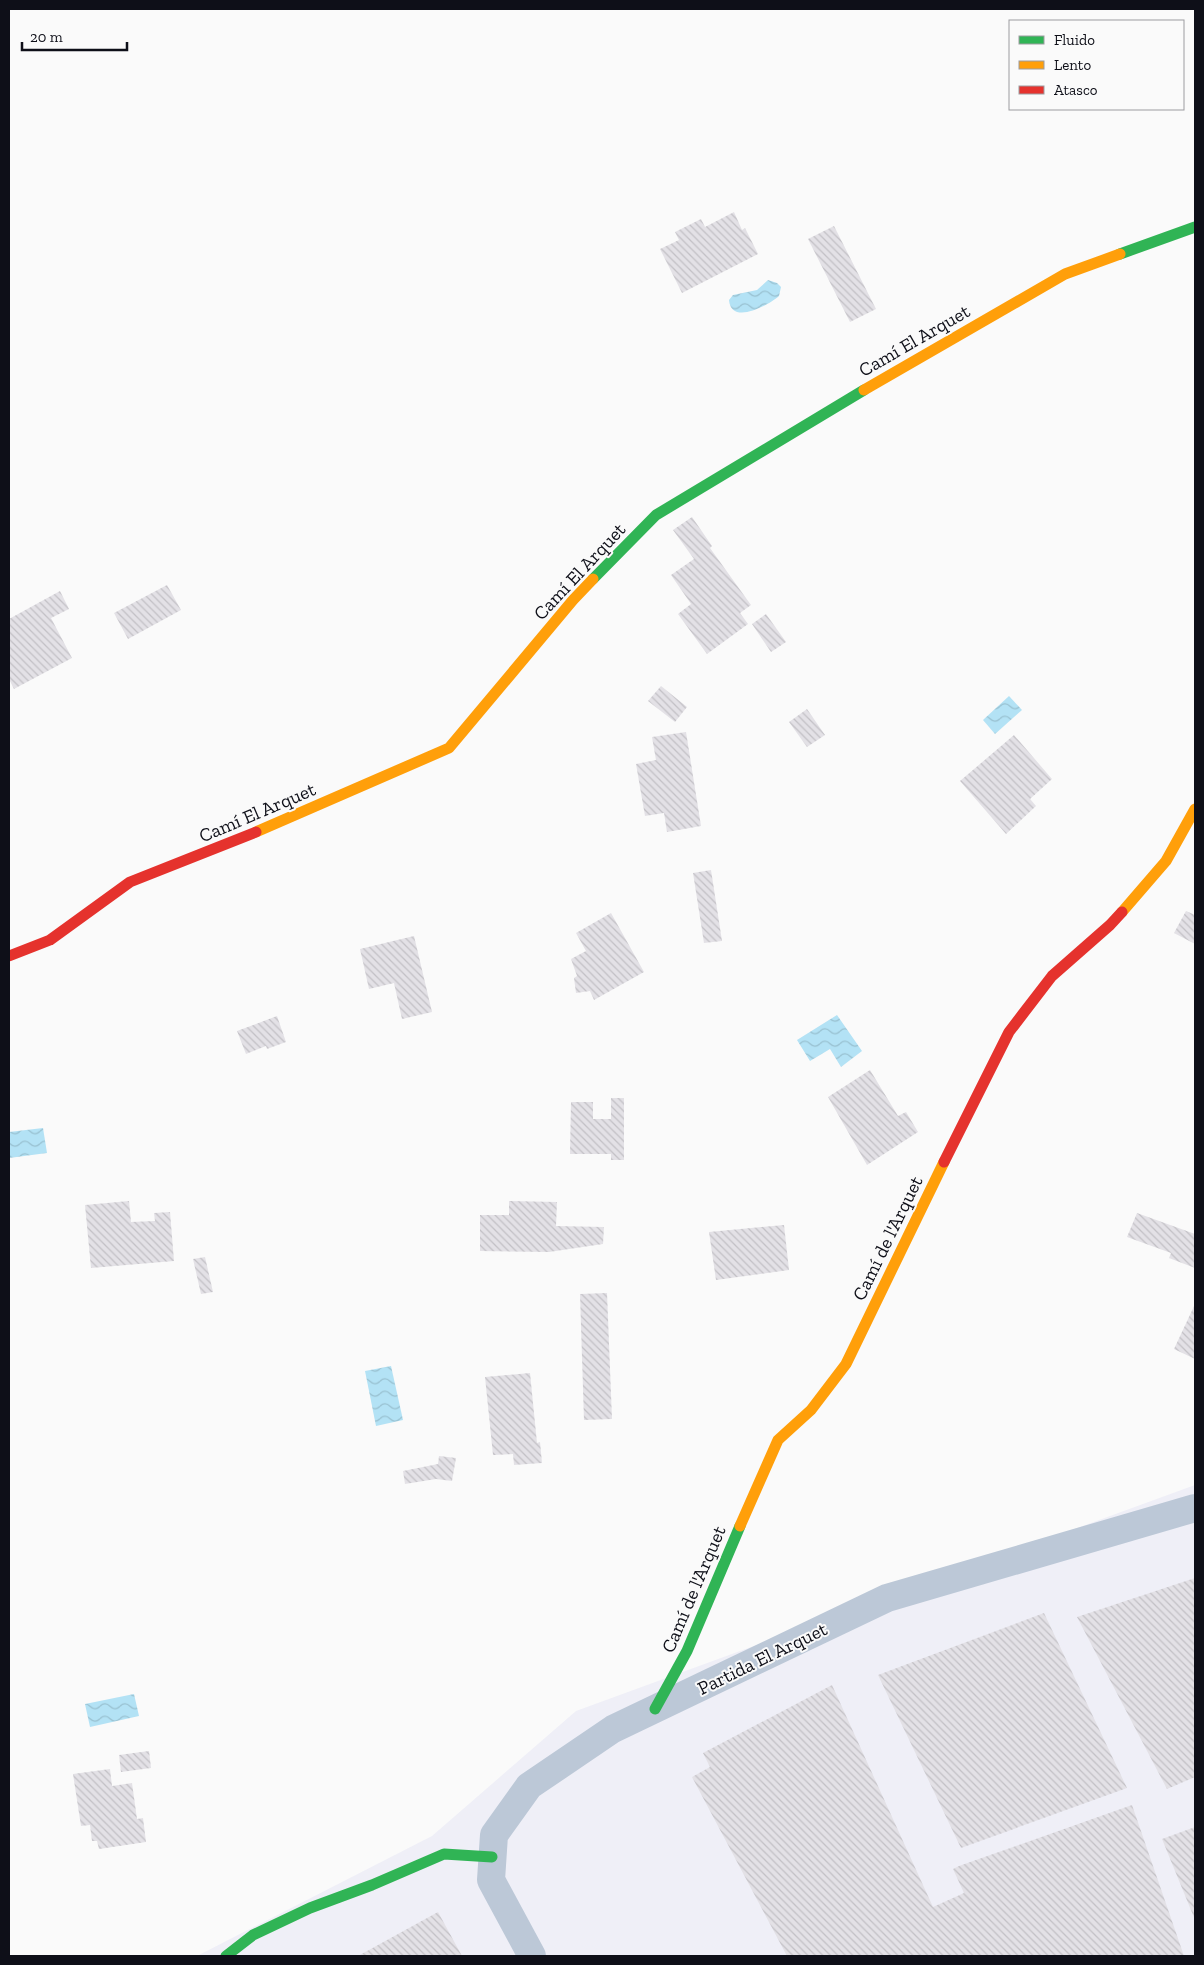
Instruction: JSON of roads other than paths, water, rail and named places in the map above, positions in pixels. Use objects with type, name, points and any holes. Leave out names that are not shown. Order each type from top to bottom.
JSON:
[{"type":"street","name":"Camí El Arquet","points":[[9,956],[50,940],[130,882],[257,832],[448,748],[574,600],[656,515],[834,407],[1065,274],[1195,227]]},
{"type":"street","name":"Camí de l'Arquet","points":[[655,1709],[687,1651],[778,1440],[811,1410],[846,1364],[1009,1032],[1052,976],[1110,925],[1166,861],[1195,809]]},
{"type":"street","name":"Partida El Arquet","points":[[532,1956],[491,1880],[494,1835],[529,1786],[614,1729],[887,1598],[1195,1508]]},
{"type":"street","points":[[226,1956],[253,1935],[310,1908],[372,1886],[444,1854],[492,1856]]},
{"type":"water","points":[[768,280],[777,283],[781,287],[779,296],[774,300],[759,308],[743,313],[736,312],[731,308],[729,300],[733,295],[757,290]]},
{"type":"water","points":[[1009,696],[1022,710],[995,734],[983,720]]},
{"type":"water","points":[[837,1015],[862,1051],[841,1067],[830,1049],[810,1061],[797,1040]]},
{"type":"water","points":[[43,1128],[47,1153],[9,1158],[9,1132]]},
{"type":"water","points":[[391,1366],[403,1420],[376,1426],[365,1371]]},
{"type":"water","points":[[134,1694],[139,1716],[90,1727],[85,1704]]}]
